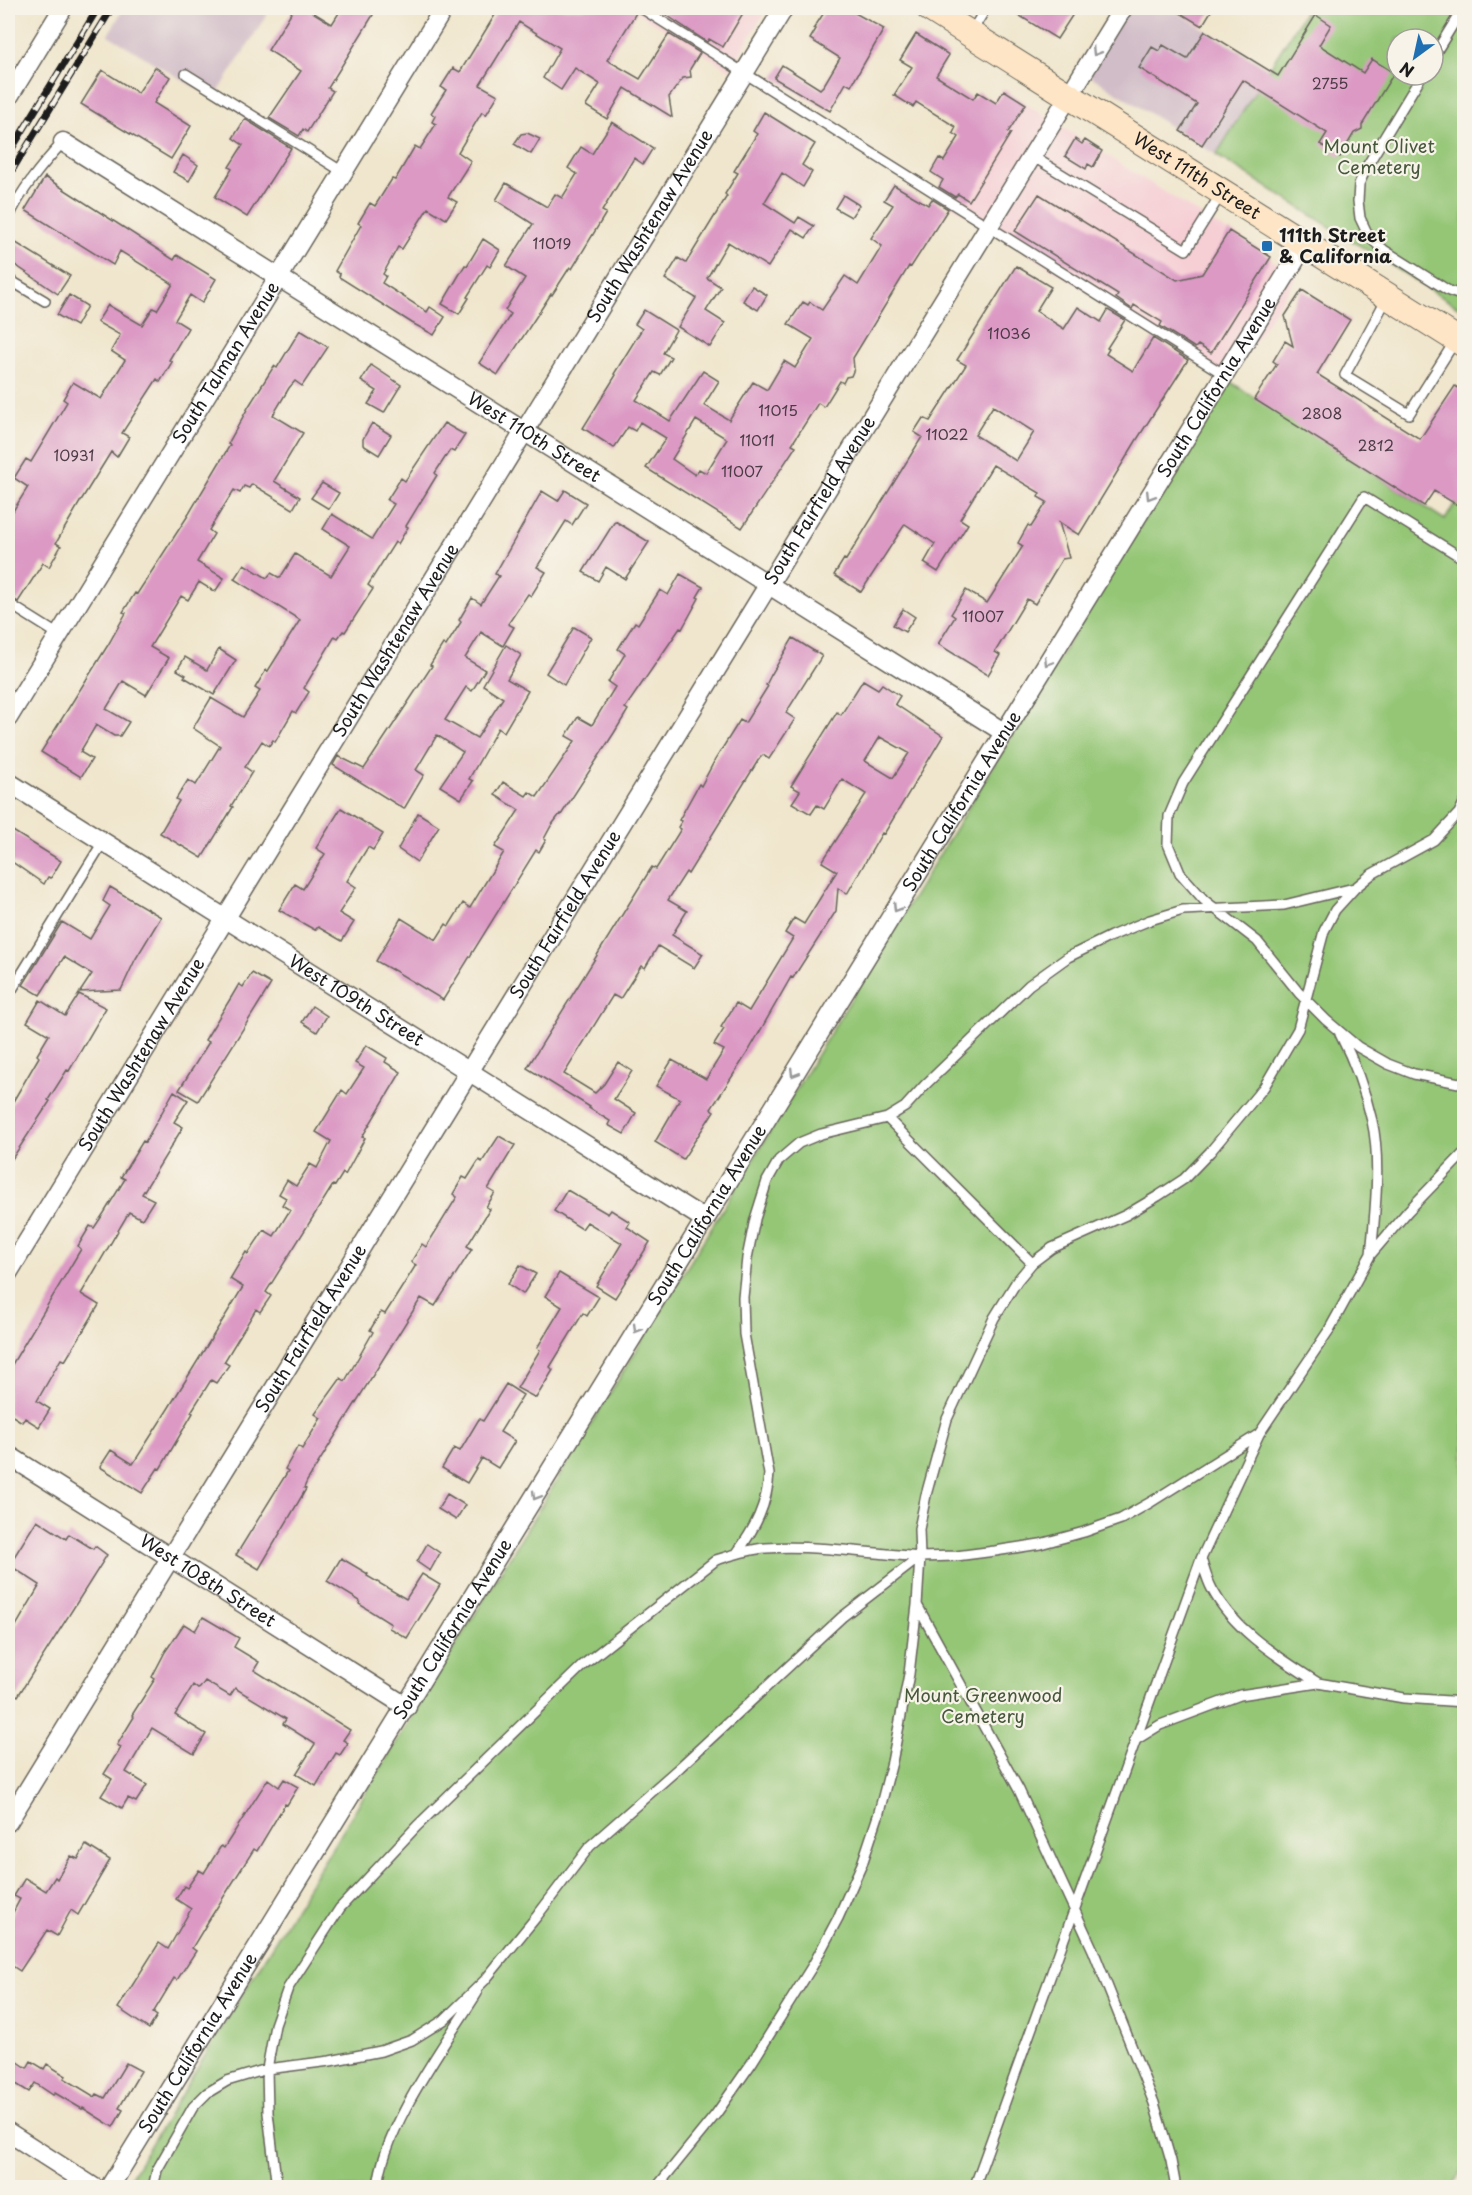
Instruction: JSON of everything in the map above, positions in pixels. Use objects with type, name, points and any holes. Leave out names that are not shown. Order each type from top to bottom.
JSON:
[{"type":"main road","name":"West 111th Street","points":[[929,8],[1460,341]]},
{"type":"street","points":[[8,98],[63,8]]},
{"type":"street","name":"South Talman Avenue","points":[[8,718],[444,8]]},
{"type":"street","name":"South Washtenaw Avenue","points":[[8,1273],[784,8]]},
{"type":"street","name":"South Fairfield Avenue","points":[[8,1822],[1123,8]]},
{"type":"street","name":"West 110th Street","points":[[63,142],[1005,733]]},
{"type":"street","name":"South California Avenue","points":[[110,2187],[1305,244]]},
{"type":"street","name":"West 109th Street","points":[[8,782],[704,1219]]},
{"type":"street","name":"West 108th Street","points":[[8,1455],[407,1707]]},
{"type":"street","points":[[8,2132],[95,2187]]},
{"type":"lane","points":[[641,8],[1225,375]]},
{"type":"lane","points":[[970,33],[986,8]]},
{"type":"lane","points":[[1445,37],[1463,8]]},
{"type":"lane","points":[[186,74],[343,172]]},
{"type":"lane","points":[[1415,87],[1367,166],[1359,184],[1360,218],[1369,237],[1383,250],[1449,291],[1464,296]]},
{"type":"lane","points":[[8,219],[15,204],[63,142]]},
{"type":"lane","points":[[1032,156],[1186,250],[1222,192]]},
{"type":"lane","points":[[8,279],[45,301]]},
{"type":"lane","points":[[1388,296],[1345,375],[1409,414],[1460,341]]},
{"type":"lane","points":[[1464,559],[1364,497],[1183,783],[1169,816],[1168,844],[1180,873],[1215,909],[1257,941],[1307,1001],[1358,1047],[1388,1065],[1414,1074],[1464,1084]]},
{"type":"lane","points":[[8,603],[59,635]]},
{"type":"lane","points":[[656,2187],[716,2114],[751,2064],[813,1965],[838,1918],[862,1864],[878,1816],[892,1762],[909,1674],[917,1605],[919,1529],[926,1495],[947,1419],[994,1318],[1017,1281],[1032,1263],[1052,1248],[1126,1215],[1184,1179],[1238,1120],[1264,1087],[1298,1029],[1324,931],[1335,910],[1354,888],[1372,874],[1434,840],[1459,813],[1464,803]]},
{"type":"lane","points":[[8,996],[103,842]]},
{"type":"lane","points":[[737,1553],[760,1516],[768,1494],[769,1474],[744,1334],[743,1296],[747,1258],[755,1219],[766,1181],[779,1160],[799,1143],[821,1134],[887,1118],[905,1107],[1029,985],[1068,957],[1111,936],[1150,920],[1183,910],[1284,905],[1354,888]]},
{"type":"lane","points":[[1339,1031],[1353,1058],[1372,1122],[1375,1171],[1371,1254]]},
{"type":"lane","points":[[887,1118],[1032,1263]]},
{"type":"lane","points":[[974,2187],[1073,1907],[1201,1559],[1259,1434],[1329,1330],[1371,1254],[1407,1211],[1464,1153]]},
{"type":"lane","points":[[277,2187],[268,2113],[267,2069],[275,2025],[288,1988],[340,1908],[417,1826],[583,1665],[716,1560],[764,1548],[797,1548],[920,1557],[956,1556],[1040,1544],[1121,1519],[1259,1434]]},
{"type":"lane","points":[[153,2187],[157,2170],[193,2107],[207,2093],[227,2081],[267,2069],[381,2051],[412,2040],[444,2020],[485,1980],[590,1846],[680,1767],[842,1617],[920,1557]]},
{"type":"lane","points":[[1201,1559],[1212,1589],[1230,1614],[1255,1639],[1318,1683]]},
{"type":"lane","points":[[917,1605],[1019,1790],[1073,1907],[1135,2050],[1154,2103],[1176,2187]]},
{"type":"lane","points":[[1134,1741],[1161,1725],[1240,1695],[1318,1683],[1404,1698],[1464,1702]]},
{"type":"lane","points":[[378,2187],[386,2153],[396,2127],[485,1980]]},
{"type":"shaded area","points":[[124,8],[271,8],[214,99],[108,35]]},
{"type":"shaded area","points":[[630,8],[767,8],[730,70]]},
{"type":"shaded area","points":[[1113,8],[1170,8],[1269,69],[1216,155],[1076,67]]},
{"type":"shaded area","points":[[1002,89],[1297,276],[1229,381],[935,195]]},
{"type":"green space","name":"Mount Olivet Cemetery","points":[[1307,8],[1464,8],[1464,311],[1216,155]]},
{"type":"green space","name":"Mount Greenwood Cemetery","points":[[1229,381],[1445,520],[1464,489],[1464,2166],[1452,2187],[124,2188]]},
{"type":"building","points":[[294,8],[306,8],[332,24],[342,8],[361,8],[373,15],[328,88],[333,91],[307,132],[303,129],[299,136],[269,118],[301,71],[268,50]]},
{"type":"building","points":[[494,8],[634,8],[636,13],[607,60],[640,79],[669,34],[700,53],[690,69],[691,77],[683,78],[669,97],[672,117],[625,88],[607,119],[586,106],[600,84],[575,68],[561,90],[543,78],[560,48],[519,22],[480,85],[498,95],[486,115],[482,112],[458,152],[471,161],[448,197],[457,202],[446,219],[428,208],[402,249],[398,247],[383,274],[386,276],[382,283],[427,312],[430,307],[445,317],[434,335],[339,277],[340,274],[335,271],[361,225],[358,223],[370,203],[375,206],[392,179],[395,180],[415,146],[420,149],[436,124],[432,122],[435,116],[431,113],[446,90],[441,87],[453,68],[460,72],[498,10]]},
{"type":"building","points":[[656,8],[746,8],[723,47],[709,39],[707,42]]},
{"type":"building","points":[[827,8],[846,8],[884,29],[851,86],[846,83],[830,111],[774,78],[782,65],[820,89],[824,85],[840,58],[810,39]]},
{"type":"building","points":[[1007,8],[1077,8],[1057,39]]},
{"type":"building","points":[[1172,8],[1213,8],[1202,26]]},
{"type":"building","points":[[1316,15],[1331,25],[1319,45],[1363,73],[1372,59],[1385,67],[1385,87],[1362,125],[1362,129],[1354,133],[1340,157],[1320,144],[1327,133],[1243,80],[1202,145],[1180,131],[1197,104],[1139,68],[1152,47],[1159,51],[1163,45],[1187,59],[1205,31],[1278,76]]},
{"type":"building","points":[[916,34],[949,55],[936,76],[973,99],[978,92],[996,103],[1004,90],[1026,104],[969,201],[958,194],[955,197],[939,187],[943,180],[931,172],[939,158],[944,161],[959,137],[953,133],[956,127],[916,102],[913,107],[894,95],[912,67],[900,60]]},
{"type":"building","points":[[155,67],[170,77],[154,103],[191,126],[171,159],[81,104],[102,70],[138,93]]},
{"type":"building","points":[[764,112],[815,144],[802,165],[812,172],[803,187],[782,173],[764,203],[795,223],[799,217],[814,226],[806,238],[792,229],[768,267],[728,242],[707,278],[721,287],[706,311],[725,323],[710,347],[678,327],[696,298],[665,279],[678,258],[686,263],[727,196],[725,194],[738,173],[734,171],[757,134],[753,131]]},
{"type":"building","points":[[245,119],[291,148],[247,217],[215,197],[232,169],[229,167],[243,145],[233,138]]},
{"type":"building","points":[[612,122],[653,148],[643,164],[634,158],[602,211],[606,213],[572,269],[570,267],[551,294],[498,375],[479,363],[511,314],[505,310],[525,278],[506,266],[533,224],[496,200],[506,183],[547,207],[555,194],[562,198],[577,174],[568,168],[581,147],[592,154]]},
{"type":"building","points":[[527,133],[540,139],[531,154],[514,144],[521,134]]},
{"type":"building","points":[[1075,139],[1082,144],[1085,140],[1102,151],[1093,167],[1088,164],[1086,169],[1065,156]]},
{"type":"building","points":[[183,155],[198,165],[189,181],[173,172]]},
{"type":"building","points":[[45,177],[174,260],[177,255],[216,279],[202,303],[190,295],[175,320],[188,328],[169,360],[172,362],[160,382],[157,379],[122,433],[129,437],[117,457],[111,452],[80,502],[56,543],[61,546],[49,567],[43,563],[18,602],[8,596],[8,519],[28,487],[14,478],[26,459],[31,462],[67,402],[63,399],[73,382],[101,399],[125,360],[111,351],[120,335],[97,322],[108,305],[142,325],[153,308],[157,310],[173,284],[120,251],[113,265],[25,210]]},
{"type":"building","points":[[894,185],[928,205],[932,199],[948,209],[911,267],[909,266],[853,358],[854,369],[851,376],[846,377],[843,383],[840,381],[824,407],[818,403],[792,444],[796,446],[742,528],[646,468],[666,438],[640,422],[635,431],[628,427],[614,448],[583,428],[642,329],[635,324],[644,310],[676,330],[663,353],[671,357],[660,375],[654,372],[636,400],[670,421],[703,371],[719,381],[704,405],[729,420],[753,382],[767,390],[784,361],[795,368],[813,339],[788,324],[803,302],[808,305],[810,302],[822,310],[845,276],[858,285],[882,246],[871,238],[893,205],[884,200]],"holes":[[[696,420],[727,439],[706,473],[699,469],[695,475],[672,459]]]},
{"type":"building","points":[[1039,194],[1177,280],[1202,274],[1229,231],[1271,257],[1211,353],[1198,345],[1195,348],[1160,326],[1162,322],[1134,305],[1132,309],[1116,298],[1118,295],[1015,231]]},
{"type":"building","points":[[843,195],[859,205],[851,217],[835,208]]},
{"type":"building","points":[[8,238],[70,276],[58,294],[8,260]]},
{"type":"building","points":[[483,239],[500,250],[490,267],[487,265],[459,314],[442,304]]},
{"type":"building","points":[[1016,266],[1051,287],[1036,311],[1064,329],[1078,307],[1101,322],[1108,310],[1125,320],[1107,348],[1109,349],[1106,354],[1133,371],[1153,338],[1188,360],[1079,535],[1059,522],[1069,558],[1062,559],[1035,604],[1027,599],[995,652],[1000,655],[988,675],[938,644],[955,617],[951,614],[966,590],[987,603],[1023,546],[1018,543],[1028,525],[1031,527],[1047,502],[1038,497],[1040,493],[993,465],[960,519],[968,524],[938,572],[924,563],[935,544],[905,524],[861,592],[834,575],[844,559],[846,560],[922,437],[914,432],[923,418],[930,421],[966,365],[957,360]],"holes":[[[993,406],[1034,432],[1016,461],[975,435]]]},
{"type":"building","points":[[752,286],[767,295],[758,310],[743,301]]},
{"type":"building","points":[[1302,290],[1350,320],[1317,374],[1420,439],[1455,386],[1464,392],[1464,509],[1434,491],[1424,506],[1254,399],[1277,364],[1273,361],[1285,341],[1293,346],[1285,316]]},
{"type":"building","points":[[69,295],[87,306],[76,326],[57,315]]},
{"type":"building","points":[[300,330],[328,347],[302,386],[295,381],[289,388],[273,415],[303,433],[274,481],[300,497],[293,509],[252,484],[249,488],[244,486],[240,493],[234,490],[209,530],[214,534],[197,562],[224,578],[215,592],[199,582],[188,600],[181,596],[150,647],[169,658],[146,695],[123,681],[106,709],[129,722],[120,736],[114,736],[96,725],[80,752],[92,759],[81,777],[41,752],[108,645],[126,613],[123,612],[187,517],[230,445],[228,444],[249,406],[274,366],[277,368]]},
{"type":"building","points":[[371,365],[401,385],[384,413],[368,404],[377,391],[361,381]]},
{"type":"building","points":[[372,423],[391,435],[379,455],[363,445],[363,439]]},
{"type":"building","points":[[444,423],[465,435],[454,452],[450,450],[435,473],[437,475],[406,526],[408,527],[398,544],[395,542],[368,585],[373,589],[345,632],[343,631],[338,638],[335,636],[304,688],[309,692],[296,713],[293,711],[275,742],[273,740],[269,746],[262,741],[245,767],[252,772],[202,858],[160,833],[179,801],[176,799],[188,780],[196,785],[220,746],[193,728],[211,698],[243,717],[260,691],[255,688],[300,620],[234,579],[244,564],[267,578],[271,573],[280,578],[295,554],[331,576],[350,546],[323,529],[332,514],[372,539],[394,504],[387,500],[401,478],[405,481]]},
{"type":"building","points":[[322,483],[339,493],[329,509],[311,498]]},
{"type":"building","points":[[565,490],[586,503],[572,525],[566,521],[537,567],[546,572],[531,596],[528,594],[508,624],[514,627],[503,646],[481,632],[465,658],[485,670],[472,691],[466,687],[445,720],[477,738],[503,698],[483,685],[506,645],[521,655],[507,679],[528,691],[504,732],[498,728],[469,779],[473,781],[461,799],[440,786],[463,752],[437,735],[416,770],[424,775],[404,809],[333,765],[338,756],[364,769],[432,666],[430,665],[443,644],[446,646],[472,598],[481,604],[499,576],[495,574],[542,491],[558,501]]},
{"type":"building","points":[[615,521],[649,542],[625,579],[606,567],[598,581],[583,572]]},
{"type":"building","points":[[680,574],[703,587],[682,629],[680,628],[625,708],[628,710],[614,733],[561,815],[551,826],[539,852],[536,850],[443,1000],[376,961],[401,918],[436,940],[446,924],[449,926],[463,903],[470,908],[504,852],[495,847],[519,810],[495,795],[503,782],[526,796],[529,792],[537,797],[575,741],[566,736],[578,717],[592,725],[615,687],[608,682],[625,654],[618,649],[635,622],[638,624],[660,590],[668,595]]},
{"type":"building","points":[[903,609],[915,617],[905,632],[893,625]]},
{"type":"building","points":[[574,627],[591,637],[564,685],[546,673]]},
{"type":"building","points":[[793,638],[822,656],[786,713],[795,719],[769,759],[763,755],[759,759],[688,874],[686,872],[668,900],[687,911],[672,935],[703,954],[694,968],[658,946],[645,968],[641,966],[620,999],[613,995],[564,1074],[595,1093],[604,1084],[618,1062],[632,1071],[614,1099],[636,1113],[624,1134],[608,1125],[610,1121],[590,1107],[527,1068],[650,870],[652,867],[656,869],[681,829],[678,827],[682,821],[679,820],[699,784],[701,786],[740,720],[745,723],[768,686],[766,685],[771,675]]},
{"type":"building","points":[[219,649],[236,660],[214,695],[184,677],[186,675],[177,670],[185,657],[207,670]]},
{"type":"building","points":[[863,680],[878,689],[882,684],[900,696],[895,704],[943,736],[847,894],[838,888],[836,911],[793,978],[791,977],[748,1052],[711,1109],[714,1111],[683,1159],[655,1142],[680,1099],[656,1086],[672,1060],[706,1079],[724,1050],[714,1045],[724,1029],[721,1027],[736,1003],[749,1011],[793,938],[785,933],[794,918],[804,924],[837,871],[822,862],[866,794],[842,779],[824,809],[817,805],[811,814],[792,803],[800,791],[791,786],[837,712],[841,715]],"holes":[[[880,737],[909,753],[893,778],[865,761]]]},
{"type":"building","points":[[341,808],[383,834],[373,850],[368,847],[347,881],[356,887],[339,913],[354,922],[342,941],[318,927],[315,930],[279,910],[295,884],[303,889],[325,854],[316,848]]},
{"type":"building","points":[[418,813],[439,826],[417,862],[398,849]]},
{"type":"building","points":[[8,828],[61,861],[51,878],[48,877],[44,884],[8,859]]},
{"type":"building","points":[[110,887],[161,917],[135,960],[121,990],[80,992],[92,974],[64,957],[40,995],[23,985],[62,922],[90,939],[110,906],[103,901]]},
{"type":"building","points":[[252,973],[271,984],[198,1101],[179,1090],[209,1042],[205,1040],[239,984],[243,987]]},
{"type":"building","points":[[79,994],[106,1008],[69,1071],[67,1070],[48,1100],[50,1101],[8,1165],[8,1110],[49,1035],[27,1022],[40,1000],[65,1016]]},
{"type":"building","points":[[312,1006],[327,1016],[317,1032],[302,1022]]},
{"type":"building","points":[[366,1045],[387,1058],[385,1062],[401,1072],[362,1137],[365,1138],[345,1175],[343,1173],[335,1186],[333,1185],[266,1292],[271,1296],[260,1312],[256,1309],[224,1362],[229,1365],[216,1383],[211,1380],[160,1469],[158,1468],[142,1493],[100,1467],[111,1450],[133,1464],[168,1409],[243,1287],[230,1279],[246,1252],[248,1254],[264,1230],[274,1236],[290,1210],[282,1205],[286,1198],[279,1194],[287,1180],[296,1186],[310,1164],[317,1168],[331,1141],[316,1132],[342,1090],[347,1094],[364,1068],[355,1063]]},
{"type":"building","points":[[174,1091],[188,1100],[174,1122],[183,1127],[142,1194],[154,1200],[142,1219],[129,1212],[81,1294],[99,1305],[65,1361],[61,1359],[37,1401],[50,1409],[39,1427],[25,1418],[22,1422],[8,1413],[8,1371],[81,1249],[78,1246],[90,1226],[94,1228],[104,1213],[125,1179],[121,1177],[143,1141],[145,1142]]},
{"type":"building","points":[[499,1136],[515,1145],[488,1189],[495,1193],[486,1207],[490,1209],[467,1246],[472,1249],[435,1306],[421,1298],[307,1481],[304,1488],[306,1489],[259,1569],[236,1555],[288,1471],[285,1469],[298,1446],[302,1449],[321,1418],[315,1414],[341,1378],[345,1381],[373,1332],[370,1330],[381,1312],[385,1314],[416,1265],[411,1262],[422,1244],[426,1247],[457,1197],[453,1194],[463,1177],[467,1179],[479,1160],[482,1162]]},
{"type":"building","points":[[567,1190],[608,1214],[611,1210],[630,1222],[627,1227],[650,1242],[615,1298],[596,1286],[622,1243],[587,1222],[582,1229],[554,1211]]},
{"type":"building","points":[[520,1265],[536,1274],[523,1294],[508,1284]]},
{"type":"building","points":[[559,1273],[599,1297],[587,1316],[583,1313],[550,1367],[553,1370],[536,1398],[517,1388],[540,1350],[537,1348],[562,1307],[545,1296]]},
{"type":"building","points":[[506,1384],[523,1395],[500,1432],[515,1441],[498,1468],[482,1458],[467,1483],[442,1468],[454,1448],[460,1451],[479,1419],[483,1421]]},
{"type":"building","points":[[447,1494],[465,1505],[456,1520],[438,1509]]},
{"type":"building","points":[[37,1520],[66,1539],[69,1534],[93,1549],[95,1546],[107,1555],[18,1696],[8,1690],[8,1620],[16,1626],[40,1585],[9,1565]]},
{"type":"building","points":[[427,1544],[440,1553],[430,1571],[417,1562]]},
{"type":"building","points":[[341,1558],[406,1599],[422,1574],[440,1585],[407,1638],[389,1628],[391,1624],[359,1604],[360,1601],[327,1581]]},
{"type":"building","points":[[203,1617],[239,1638],[234,1647],[259,1662],[254,1670],[350,1730],[343,1740],[348,1743],[340,1755],[336,1753],[316,1786],[296,1774],[315,1744],[283,1724],[286,1719],[235,1688],[230,1696],[205,1681],[198,1689],[193,1685],[175,1715],[206,1734],[194,1754],[152,1728],[126,1772],[147,1785],[136,1802],[128,1798],[122,1808],[101,1796],[112,1779],[104,1774],[121,1747],[117,1745],[134,1717],[132,1715],[155,1679],[152,1677],[165,1652],[184,1624],[195,1631]]},
{"type":"building","points":[[268,1779],[279,1787],[284,1779],[298,1787],[257,1851],[254,1849],[209,1920],[192,1948],[196,1951],[177,1980],[174,1978],[153,2013],[157,2016],[149,2029],[118,2008],[159,1943],[168,1949],[191,1909],[176,1899],[184,1886],[187,1888],[199,1870],[204,1873],[221,1846],[224,1848]]},
{"type":"building","points":[[86,1845],[110,1860],[78,1915],[71,1910],[57,1936],[47,1930],[20,1971],[8,1963],[8,1922],[20,1899],[14,1896],[25,1878],[46,1891],[55,1877],[57,1879],[71,1856],[78,1859]]},
{"type":"building","points":[[8,2055],[27,2068],[31,2061],[44,2069],[47,2064],[66,2076],[64,2078],[95,2097],[97,2094],[105,2098],[126,2063],[141,2071],[119,2108],[123,2110],[113,2127],[83,2108],[55,2093],[53,2095],[35,2083],[29,2092],[8,2079]]},
{"type":"railway","points":[[8,155],[98,8]]},
{"type":"railway","points":[[8,177],[112,8]]},
{"type":"place","name":"111th Street & California","points":[[1267,246]]}]
